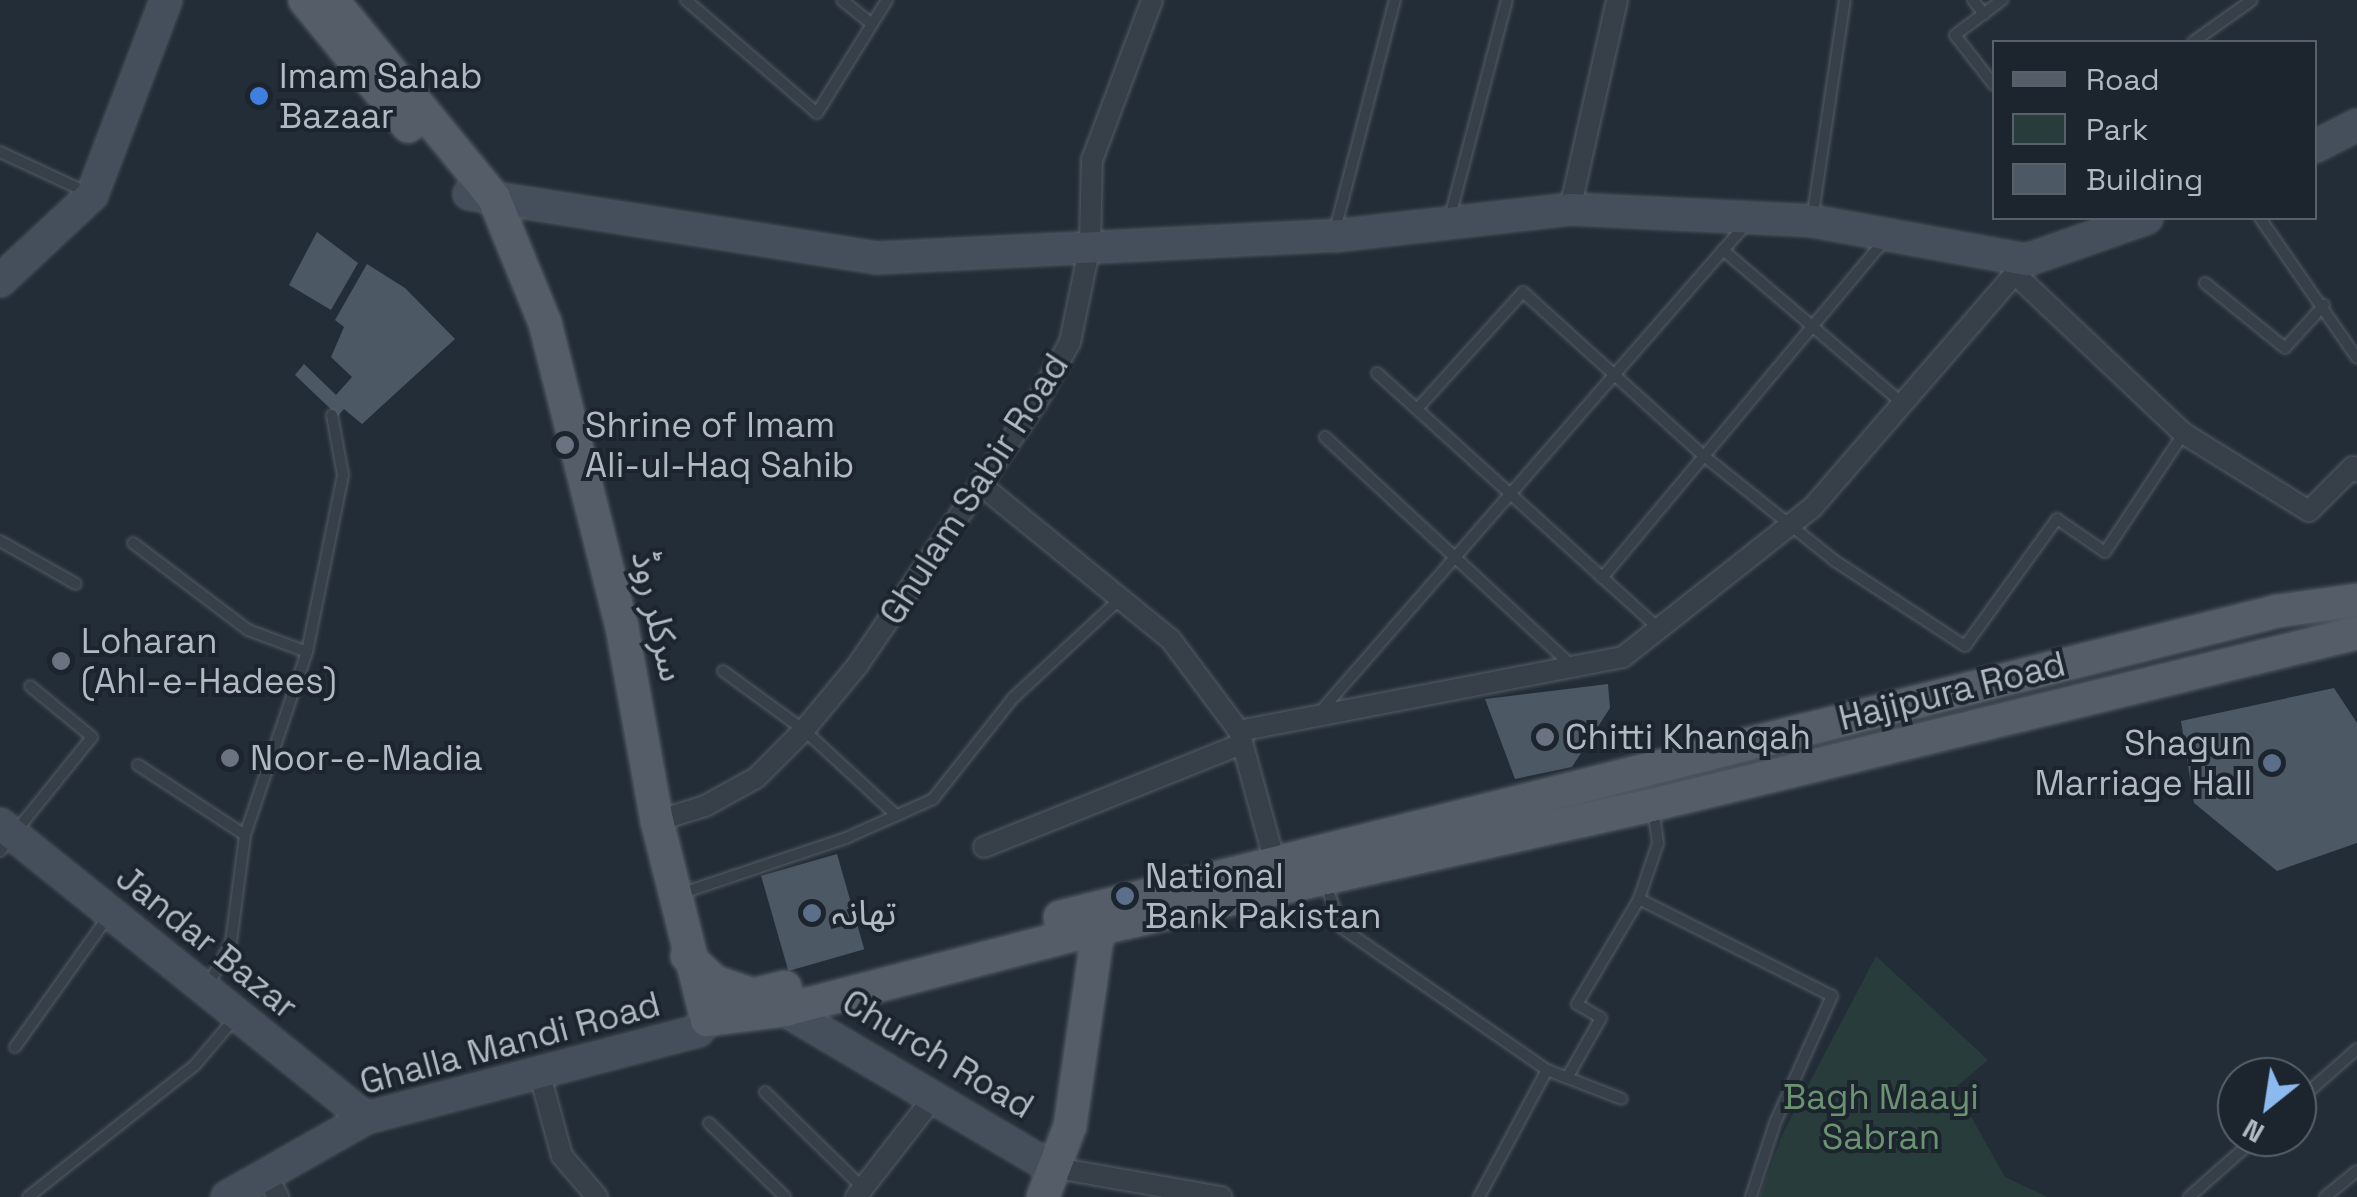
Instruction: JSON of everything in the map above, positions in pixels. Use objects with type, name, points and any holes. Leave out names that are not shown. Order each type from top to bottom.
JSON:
[{"type":"main road","name":"سرکلر روڈ","points":[[314,1],[482,196],[508,237],[550,342],[622,627],[674,896],[707,1020]]},
{"type":"main road","points":[[707,1020],[785,1010],[1100,917],[1274,859],[2278,611],[2357,600]]},
{"type":"main road","name":"Hajipura Road","points":[[1100,917],[1283,892],[2357,633]]},
{"type":"main road","points":[[688,956],[715,982],[753,996],[1100,917]]},
{"type":"main road","name":"Church Road","points":[[1050,1187],[1070,1126],[1100,917]]},
{"type":"street","points":[[0,281],[92,195],[166,0]]},
{"type":"street","name":"Ghulam Sabir Road","points":[[658,821],[705,806],[756,778],[804,730],[857,666],[981,485],[1070,342],[1090,245],[1092,160],[1152,0]]},
{"type":"street","points":[[1570,210],[1617,0]]},
{"type":"street","points":[[2317,145],[2357,125]]},
{"type":"street","points":[[482,196],[876,258],[1334,236],[1447,228],[1570,210],[1812,220],[2021,267],[2184,433],[2309,512],[2353,466],[2357,472]]},
{"type":"street","points":[[984,847],[1240,738],[1316,716],[1622,658],[1794,523],[2021,267],[2112,223]]},
{"type":"street","points":[[981,485],[1172,640],[1240,738],[1283,892]]},
{"type":"street","name":"Jandar Bazar","points":[[4,837],[111,913],[366,1118]]},
{"type":"street","name":"Church Road","points":[[785,1010],[934,1098],[1050,1187]]},
{"type":"street","name":"Ghalla Mandi Road","points":[[227,1197],[272,1186],[366,1118],[698,1031],[707,1020]]},
{"type":"street","points":[[540,1074],[562,1156],[597,1197]]},
{"type":"street","points":[[859,1192],[934,1098]]},
{"type":"street","points":[[1050,1187],[1220,1197]]},
{"type":"lane","points":[[686,0],[817,113],[888,0]]},
{"type":"lane","points":[[842,0],[872,24]]},
{"type":"lane","points":[[1334,236],[1394,0]]},
{"type":"lane","points":[[1447,228],[1507,0]]},
{"type":"lane","points":[[1812,220],[1845,0]]},
{"type":"lane","points":[[1973,0],[1984,14]]},
{"type":"lane","points":[[1992,82],[1955,36],[2002,0]]},
{"type":"lane","points":[[2196,40],[2252,0]]},
{"type":"lane","points":[[0,152],[92,195]]},
{"type":"lane","points":[[1316,716],[1750,220]]},
{"type":"lane","points":[[2261,220],[2357,358]]},
{"type":"lane","points":[[1602,578],[1888,236]]},
{"type":"lane","points":[[1723,250],[1903,404]]},
{"type":"lane","points":[[2205,283],[2286,348],[2324,306]]},
{"type":"lane","points":[[1416,409],[1523,292],[1704,456],[1794,523],[1834,561],[1964,646],[2057,519],[2105,552],[2184,433]]},
{"type":"lane","points":[[1377,373],[1659,629]]},
{"type":"lane","points":[[206,990],[231,942],[244,836],[307,652],[343,475],[332,415]]},
{"type":"lane","points":[[1325,437],[1573,667]]},
{"type":"lane","points":[[0,541],[76,584]]},
{"type":"lane","points":[[133,543],[248,630],[307,652]]},
{"type":"lane","points":[[674,896],[933,799],[1012,698],[1123,597]]},
{"type":"lane","points":[[723,671],[804,730],[896,816]]},
{"type":"lane","points":[[4,837],[92,736],[30,686]]},
{"type":"lane","points":[[138,765],[244,836]]},
{"type":"lane","points":[[1567,1078],[1602,1018],[1577,1004],[1639,899],[1658,843],[1652,805]]},
{"type":"lane","points":[[1324,882],[1342,928],[1546,1070],[1622,1098]]},
{"type":"lane","points":[[1639,899],[1832,996],[1775,1123],[1751,1197]]},
{"type":"lane","points":[[15,1047],[111,913]]},
{"type":"lane","points":[[28,1197],[195,1065],[238,1015]]},
{"type":"lane","points":[[2317,1084],[2357,1049]]},
{"type":"lane","points":[[1479,1197],[1546,1070]]},
{"type":"lane","points":[[765,1092],[859,1192]]},
{"type":"lane","points":[[709,1123],[784,1197]]},
{"type":"lane","points":[[2189,1197],[2234,1157]]},
{"type":"lane","points":[[2325,1197],[2357,1171]]},
{"type":"green space","name":"Bagh Maayi Sabran","points":[[1876,956],[1988,1060],[1955,1088],[2005,1177],[2048,1197],[1759,1197],[1783,1133]]},
{"type":"building","points":[[317,232],[358,263],[331,310],[289,285]]},
{"type":"building","points":[[367,264],[405,288],[455,339],[362,424],[344,409],[338,416],[295,375],[304,364],[336,395],[352,377],[331,357],[344,327],[335,320]]},
{"type":"building","name":"Chitti Khanqah","points":[[1608,684],[1610,708],[1572,767],[1515,779],[1485,699]]},
{"type":"building","name":"Shagun Marriage Hall","points":[[2334,688],[2357,723],[2357,843],[2277,871],[2194,803],[2181,721]]},
{"type":"building","name":"تھانہ","points":[[837,854],[864,949],[788,971],[761,876]]},
{"type":"place","name":"Imam Sahab Bazaar","points":[[259,96]]},
{"type":"place","name":"Shrine of Imam Ali-ul-Haq Sahib","points":[[565,445]]},
{"type":"place","name":"Loharan (Ahl-e-Hadees)","points":[[61,661]]},
{"type":"place","name":"Chitti Khanqah","points":[[1545,737]]},
{"type":"place","name":"Noor-e-Madia","points":[[230,758]]},
{"type":"place","name":"Shagun Marriage Hall","points":[[2272,763]]},
{"type":"place","name":"National Bank Pakistan","points":[[1125,896]]},
{"type":"place","name":"تھانہ","points":[[812,913]]}]
